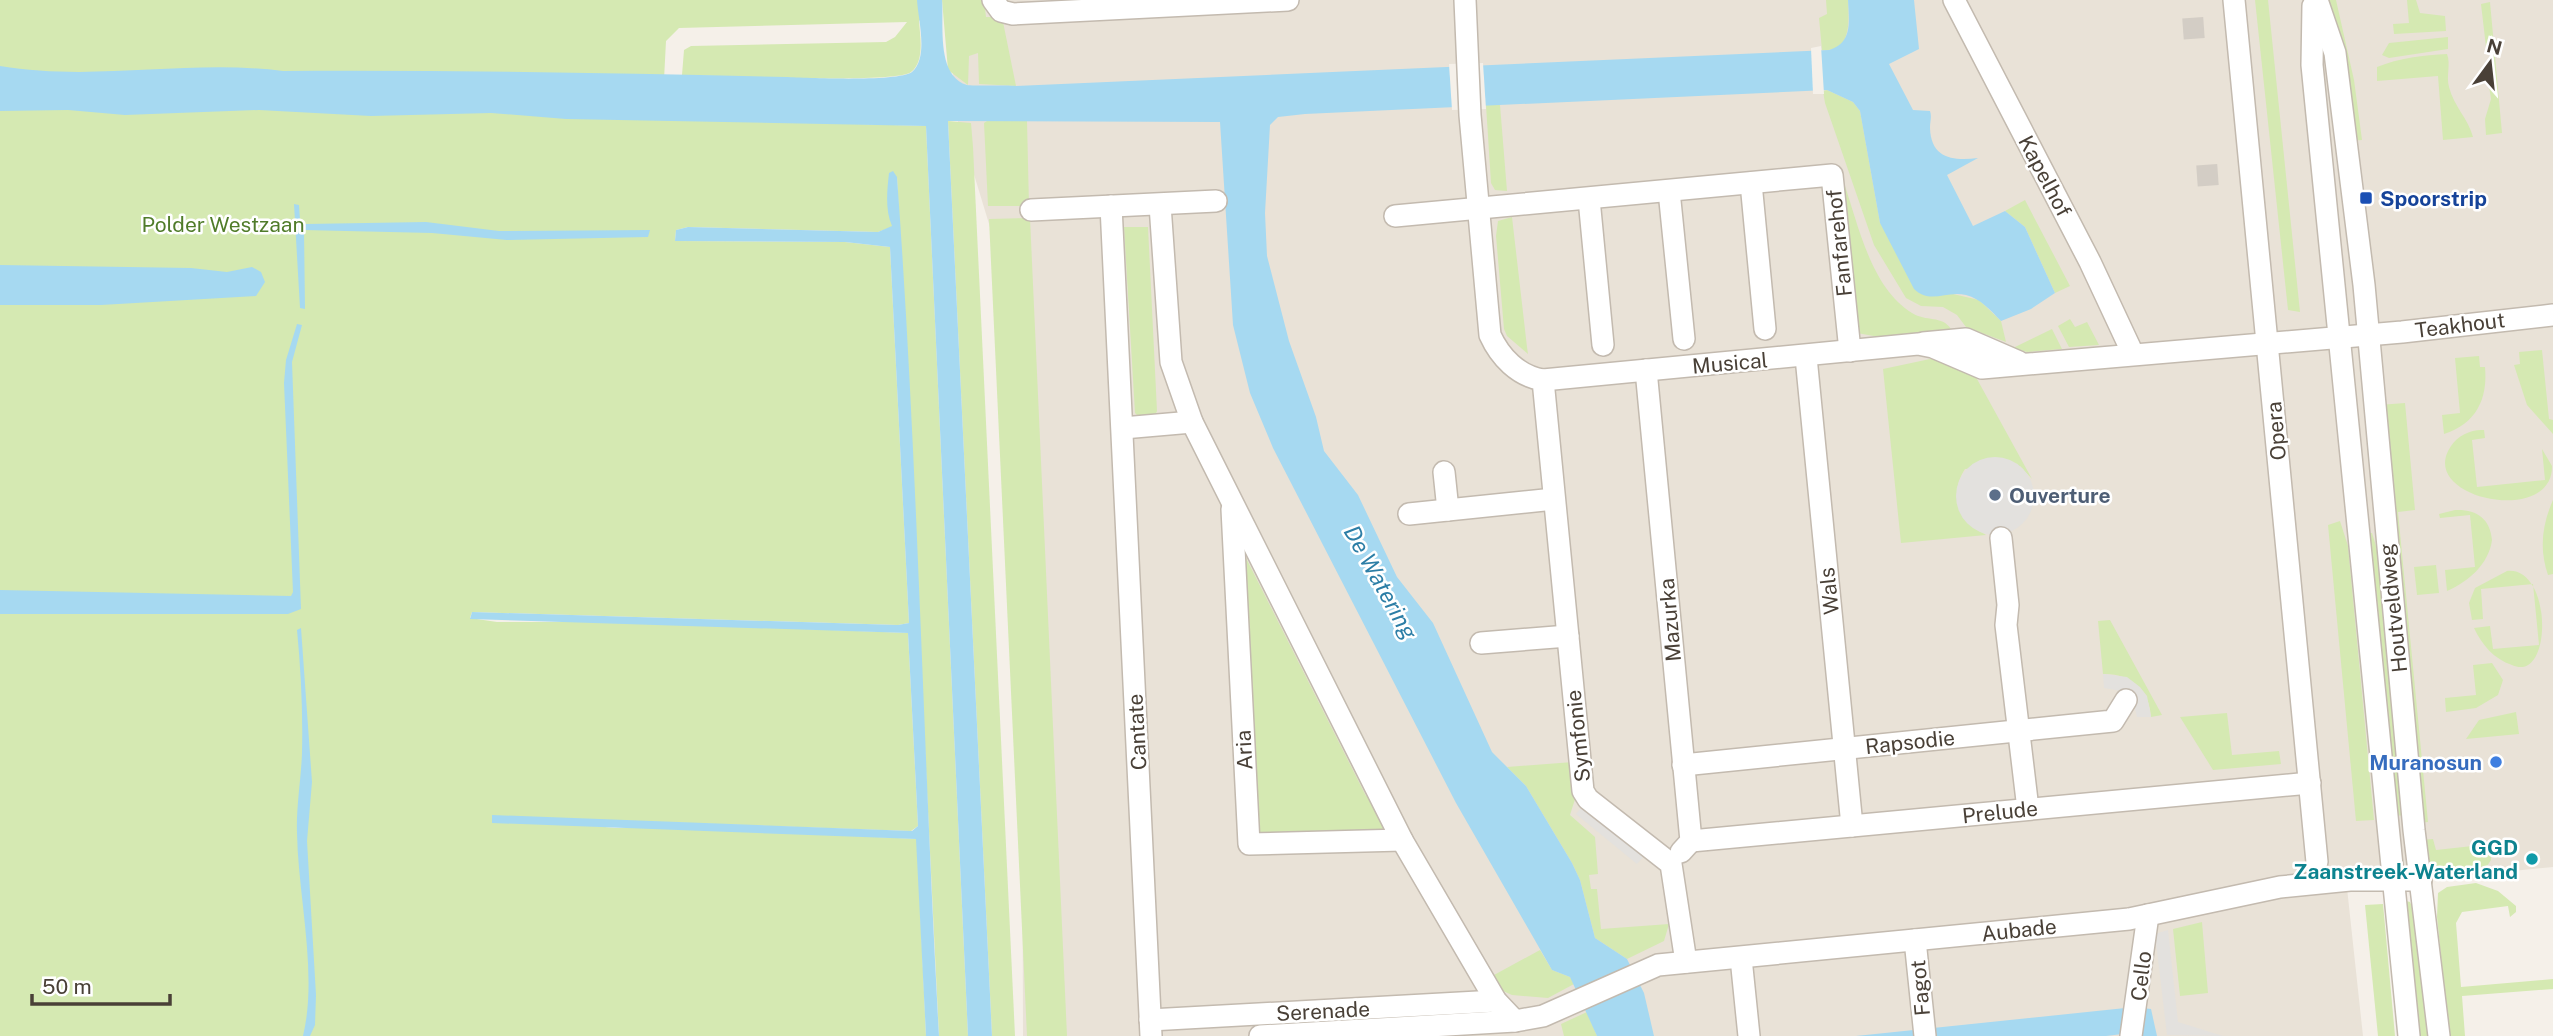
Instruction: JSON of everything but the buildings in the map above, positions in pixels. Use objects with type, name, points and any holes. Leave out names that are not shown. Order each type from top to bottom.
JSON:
[{"type":"street","points":[[993,0],[1001,11],[1013,14],[1288,0]]},
{"type":"street","points":[[1465,0],[1470,115],[1490,335],[1498,353],[1509,363],[1534,378],[1543,380]]},
{"type":"street","name":"Kapelhof","points":[[1954,0],[2090,262],[2133,355]]},
{"type":"street","name":"Opera","points":[[2234,0],[2317,862]]},
{"type":"street","name":"Houtveldweg","points":[[2315,0],[2335,53],[2368,335],[2414,830],[2439,1036]]},
{"type":"street","name":"Houtveldweg","points":[[2315,0],[2312,65],[2341,337],[2391,881],[2409,1036]]},
{"type":"street","name":"Fanfarehof","points":[[1395,216],[1589,200],[1832,175],[1850,351]]},
{"type":"street","points":[[1751,183],[1765,329]]},
{"type":"street","points":[[1670,191],[1684,339]]},
{"type":"street","points":[[1589,200],[1602,345]]},
{"type":"street","points":[[1031,210],[1216,201]]},
{"type":"street","name":"Aria","points":[[1160,205],[1171,362],[1192,422],[1402,839],[1496,1001],[1515,1021]]},
{"type":"street","name":"Cantate","points":[[1111,206],[1150,1028]]},
{"type":"street","name":"Teakhout","points":[[2368,335],[2553,315]]},
{"type":"street","points":[[2341,337],[2368,335]]},
{"type":"street","name":"Musical","points":[[1543,380],[1806,357],[1918,344],[1933,347],[1982,368],[2341,337]]},
{"type":"street","name":"Wals","points":[[1806,357],[1852,826]]},
{"type":"street","name":"Mazurka","points":[[1646,370],[1690,841]]},
{"type":"street","name":"Symfonie","points":[[1543,380],[1583,790],[1588,799],[1671,863]]},
{"type":"street","points":[[1122,428],[1192,422]]},
{"type":"street","points":[[1444,472],[1448,510]]},
{"type":"street","points":[[1409,514],[1554,499]]},
{"type":"street","name":"Aria","points":[[1232,503],[1249,844],[1402,839]]},
{"type":"street","points":[[2001,538],[2008,605],[2006,625],[2028,809]]},
{"type":"street","points":[[1481,643],[1568,636]]},
{"type":"street","name":"Rapsodie","points":[[1683,765],[2113,721],[2126,700]]},
{"type":"street","name":"Prelude","points":[[1690,841],[2310,783]]},
{"type":"street","points":[[1686,962],[1671,863],[1690,841]]},
{"type":"street","name":"Aubade","points":[[1643,970],[1686,962],[2148,915],[2280,887],[2350,880],[2391,881]]},
{"type":"street","points":[[2391,881],[2421,880]]},
{"type":"street","name":"Cello","points":[[2131,1035],[2138,1002],[2148,915]]},
{"type":"street","name":"Fagot","points":[[1915,940],[1924,1031]]},
{"type":"street","points":[[1741,958],[1749,1036]]},
{"type":"street","name":"Serenade","points":[[1261,1036],[1515,1021],[1543,1016],[1643,970]]},
{"type":"street","name":"Serenade","points":[[1150,1028],[1496,1001]]},
{"type":"shaded area","points":[[949,0],[2553,0],[2553,867],[2347,888],[2363,1036],[1023,1036],[1021,329],[955,112]]},
{"type":"shaded area","name":"Ouverture","points":[[1995,457],[2010,460],[2023,468],[2031,481],[2034,496],[2031,511],[2023,524],[2010,532],[1995,535],[1980,532],[1967,524],[1959,511],[1956,496],[1959,481],[1967,468],[1980,460]]},
{"type":"shaded area","points":[[2103,674],[2127,677],[2140,687],[2147,696],[2151,717],[2137,717],[2133,701],[2121,691],[2104,688]]},
{"type":"shaded area","points":[[1584,804],[1646,854],[1637,864],[1576,814]]},
{"type":"shaded area","points":[[2168,930],[2178,1022],[2223,1036],[2167,1035],[2155,934]]},
{"type":"green space","name":"Polder Westzaan","points":[[0,0],[940,0],[919,21],[921,48],[915,67],[911,72],[898,76],[765,78],[682,75],[684,50],[691,46],[886,42],[895,37],[907,22],[679,28],[666,41],[662,118],[926,126],[968,1036],[939,1036],[897,177],[892,227],[878,232],[688,227],[676,230],[675,241],[845,242],[890,247],[909,623],[898,625],[472,612],[470,618],[497,622],[629,622],[908,633],[918,826],[911,831],[492,816],[615,828],[700,828],[917,839],[926,1036],[0,1036]]},
{"type":"green space","points":[[942,0],[984,0],[986,17],[1002,17],[1016,86],[979,84],[978,53],[969,56],[968,85],[948,70]]},
{"type":"green space","points":[[1826,0],[1848,0],[1847,34],[1844,41],[1832,50],[1822,50],[1819,18],[1827,14]]},
{"type":"green space","points":[[2255,0],[2268,0],[2300,312],[2288,310]]},
{"type":"green space","points":[[2329,0],[2336,0],[2354,80],[2362,140],[2351,141],[2342,51]]},
{"type":"green space","points":[[2407,0],[2416,0],[2420,13],[2445,16],[2446,31],[2394,34],[2393,24],[2409,23]]},
{"type":"green space","points":[[2490,2],[2502,133],[2486,135],[2485,119],[2491,99],[2487,73],[2491,55],[2486,47],[2481,4]]},
{"type":"green space","points":[[2448,37],[2448,49],[2389,58],[2382,55],[2389,43]]},
{"type":"green space","points":[[2447,54],[2449,87],[2473,137],[2443,140],[2438,76],[2377,81],[2377,67],[2412,57]]},
{"type":"green space","points":[[1827,90],[1853,102],[1860,111],[1880,223],[1953,294],[1979,300],[2001,321],[2006,342],[1966,327],[1957,315],[1943,307],[1921,306],[1906,298],[1874,245],[1825,103],[1823,91]]},
{"type":"green space","points":[[1486,105],[1500,105],[1507,191],[1495,190],[1491,183]]},
{"type":"green space","points":[[948,121],[971,123],[973,147],[1015,1036],[992,1036]]},
{"type":"green space","points":[[1027,121],[1029,206],[988,206],[984,123]]},
{"type":"green space","points":[[1843,180],[1867,253],[1886,287],[1898,302],[1912,313],[1943,322],[1951,329],[1879,337],[1857,333]]},
{"type":"green space","points":[[2025,200],[2070,286],[2055,293],[2025,227],[2005,211]]},
{"type":"green space","points":[[1512,217],[1528,354],[1507,336],[1504,329],[1496,236],[1498,221]]},
{"type":"green space","points":[[1030,218],[1067,1036],[1027,1036],[989,219]]},
{"type":"green space","points":[[1124,227],[1148,227],[1157,411],[1154,418],[1142,420],[1135,413]]},
{"type":"green space","points":[[2070,319],[2075,327],[2087,322],[2099,345],[2069,347],[2058,326]]},
{"type":"green space","points":[[2052,329],[2062,349],[2027,352],[2013,348]]},
{"type":"green space","points":[[2542,350],[2553,434],[2527,405],[2514,365],[2520,364],[2519,352]]},
{"type":"green space","points":[[2479,356],[2480,367],[2485,367],[2485,379],[2478,409],[2464,424],[2444,434],[2442,415],[2460,413],[2455,358]]},
{"type":"green space","points":[[1930,359],[1967,370],[1977,379],[2032,479],[2020,466],[1965,469],[1958,484],[1959,505],[1972,526],[1986,535],[1901,543],[1883,369]]},
{"type":"green space","points":[[2405,403],[2415,510],[2398,512],[2428,822],[2420,823],[2379,405]]},
{"type":"green space","points":[[2484,430],[2485,438],[2472,440],[2477,487],[2545,480],[2542,449],[2552,466],[2546,485],[2532,496],[2511,500],[2488,498],[2467,491],[2452,480],[2445,464],[2451,446],[2466,434]]},
{"type":"green space","points":[[2553,500],[2553,574],[2548,575],[2543,556],[2543,537]]},
{"type":"green space","points":[[2455,510],[2469,511],[2481,516],[2491,532],[2492,540],[2487,557],[2476,571],[2447,591],[2445,570],[2475,567],[2470,515],[2440,518],[2439,514]]},
{"type":"green space","points":[[2340,521],[2348,546],[2374,820],[2356,821],[2328,525]]},
{"type":"green space","points":[[2366,533],[2372,533],[2384,572],[2408,815],[2393,816]]},
{"type":"green space","points":[[1240,539],[1249,554],[1245,556],[1366,796],[1372,795],[1389,830],[1266,835],[1257,832]]},
{"type":"green space","points":[[2436,565],[2439,593],[2417,595],[2414,567]]},
{"type":"green space","points":[[2507,571],[2522,574],[2531,584],[2481,589],[2483,619],[2472,620],[2469,603],[2475,588]]},
{"type":"green space","points":[[2533,587],[2540,604],[2541,642],[2535,658],[2525,666],[2512,665],[2489,651],[2474,628],[2490,626],[2493,649],[2539,645]]},
{"type":"green space","points":[[2110,620],[2162,715],[2151,717],[2147,699],[2130,680],[2113,674],[2103,674],[2098,621]]},
{"type":"green space","points":[[2492,663],[2503,680],[2498,695],[2476,708],[2446,712],[2445,698],[2476,695],[2473,665]]},
{"type":"green space","points":[[2516,712],[2519,734],[2466,739],[2479,720]]},
{"type":"green space","points":[[2227,713],[2232,755],[2279,751],[2281,764],[2213,770],[2180,717]]},
{"type":"green space","points":[[1573,762],[1576,796],[1570,815],[1595,837],[1598,874],[1589,875],[1591,889],[1597,889],[1601,929],[1669,924],[1664,941],[1627,959],[1595,938],[1580,880],[1572,863],[1526,786],[1507,767]]},
{"type":"green space","points":[[2433,839],[2436,850],[2491,844],[2491,860],[2487,866],[2437,872],[2427,865],[2422,840]]},
{"type":"green space","points":[[2476,883],[2498,891],[2516,906],[2516,912],[2510,917],[2508,906],[2462,912],[2456,923],[2461,987],[2553,979],[2553,989],[2462,996],[2465,1036],[2449,1036],[2437,917],[2438,893],[2447,887]]},
{"type":"green space","points":[[2410,902],[2418,920],[2430,1036],[2415,1036],[2403,904]]},
{"type":"green space","points":[[2383,904],[2395,1036],[2378,1036],[2365,905]]},
{"type":"green space","points":[[2202,922],[2208,993],[2180,996],[2173,929]]},
{"type":"green space","points":[[1540,950],[1552,970],[1570,977],[1574,984],[1548,998],[1512,995],[1503,991],[1494,975]]},
{"type":"green space","points":[[1587,1012],[1597,1036],[1564,1036],[1561,1024]]},
{"type":"water","name":"De Watering","points":[[917,0],[942,0],[946,61],[957,80],[967,85],[1016,86],[1829,50],[1837,47],[1846,37],[1849,23],[1848,0],[1914,0],[1919,49],[1889,64],[1913,110],[1930,111],[1931,138],[1939,152],[1953,158],[1978,158],[1947,175],[1973,226],[2005,211],[2025,227],[2055,293],[2031,309],[2001,321],[1985,305],[1966,295],[1933,297],[1920,294],[1914,289],[1880,223],[1860,111],[1853,102],[1827,90],[1305,114],[1278,117],[1270,125],[1265,213],[1267,256],[1289,341],[1316,417],[1324,451],[1358,495],[1397,577],[1433,623],[1492,752],[1526,786],[1572,863],[1580,880],[1595,938],[1627,959],[1644,993],[1654,1036],[1597,1036],[1570,977],[1552,970],[1456,803],[1273,448],[1250,393],[1233,325],[1220,122],[948,121],[992,1036],[968,1036],[926,126],[566,119],[491,113],[371,116],[259,110],[125,115],[68,110],[0,111],[0,66],[71,72],[212,67],[283,71],[890,77],[912,72],[920,57]]},
{"type":"water","points":[[893,171],[897,177],[910,392],[939,1036],[926,1036],[916,839],[492,823],[492,815],[912,831],[918,826],[908,633],[470,619],[472,612],[898,625],[909,623],[890,247],[845,242],[675,241],[676,230],[688,227],[878,232],[892,226],[888,214],[887,193],[889,173]]},
{"type":"water","points":[[294,204],[299,205],[300,220],[306,224],[426,222],[499,231],[650,230],[648,237],[507,240],[432,233],[304,230],[305,309],[300,308]]},
{"type":"water","points":[[0,265],[191,268],[227,272],[252,267],[261,272],[265,282],[256,296],[101,305],[0,305]]},
{"type":"water","points":[[297,324],[302,325],[292,362],[301,609],[288,614],[0,614],[0,590],[291,596],[293,592],[284,383],[286,360]]},
{"type":"water","points":[[301,628],[312,782],[307,841],[316,995],[315,1025],[310,1036],[303,1036],[309,987],[297,833],[302,738],[297,630]]},
{"type":"water","points":[[2135,1007],[2151,1009],[2157,1036],[2142,1036],[2139,1032],[2106,1036],[1856,1036]]},
{"type":"pier","points":[[1821,46],[1824,94],[1813,94],[1811,48]]},
{"type":"pier","points":[[1483,63],[1486,109],[1452,110],[1449,64]]},
{"type":"tunnel","points":[[2183,29],[2211,27]]},
{"type":"tunnel","points":[[2197,176],[2225,174]]},
{"type":"place","name":"Spoorstrip","points":[[2366,198]]},
{"type":"place","name":"Ouverture","points":[[1995,495]]},
{"type":"place","name":"Muranosun","points":[[2496,762]]},
{"type":"place","name":"GGD Zaanstreek-Waterland","points":[[2532,859]]}]
